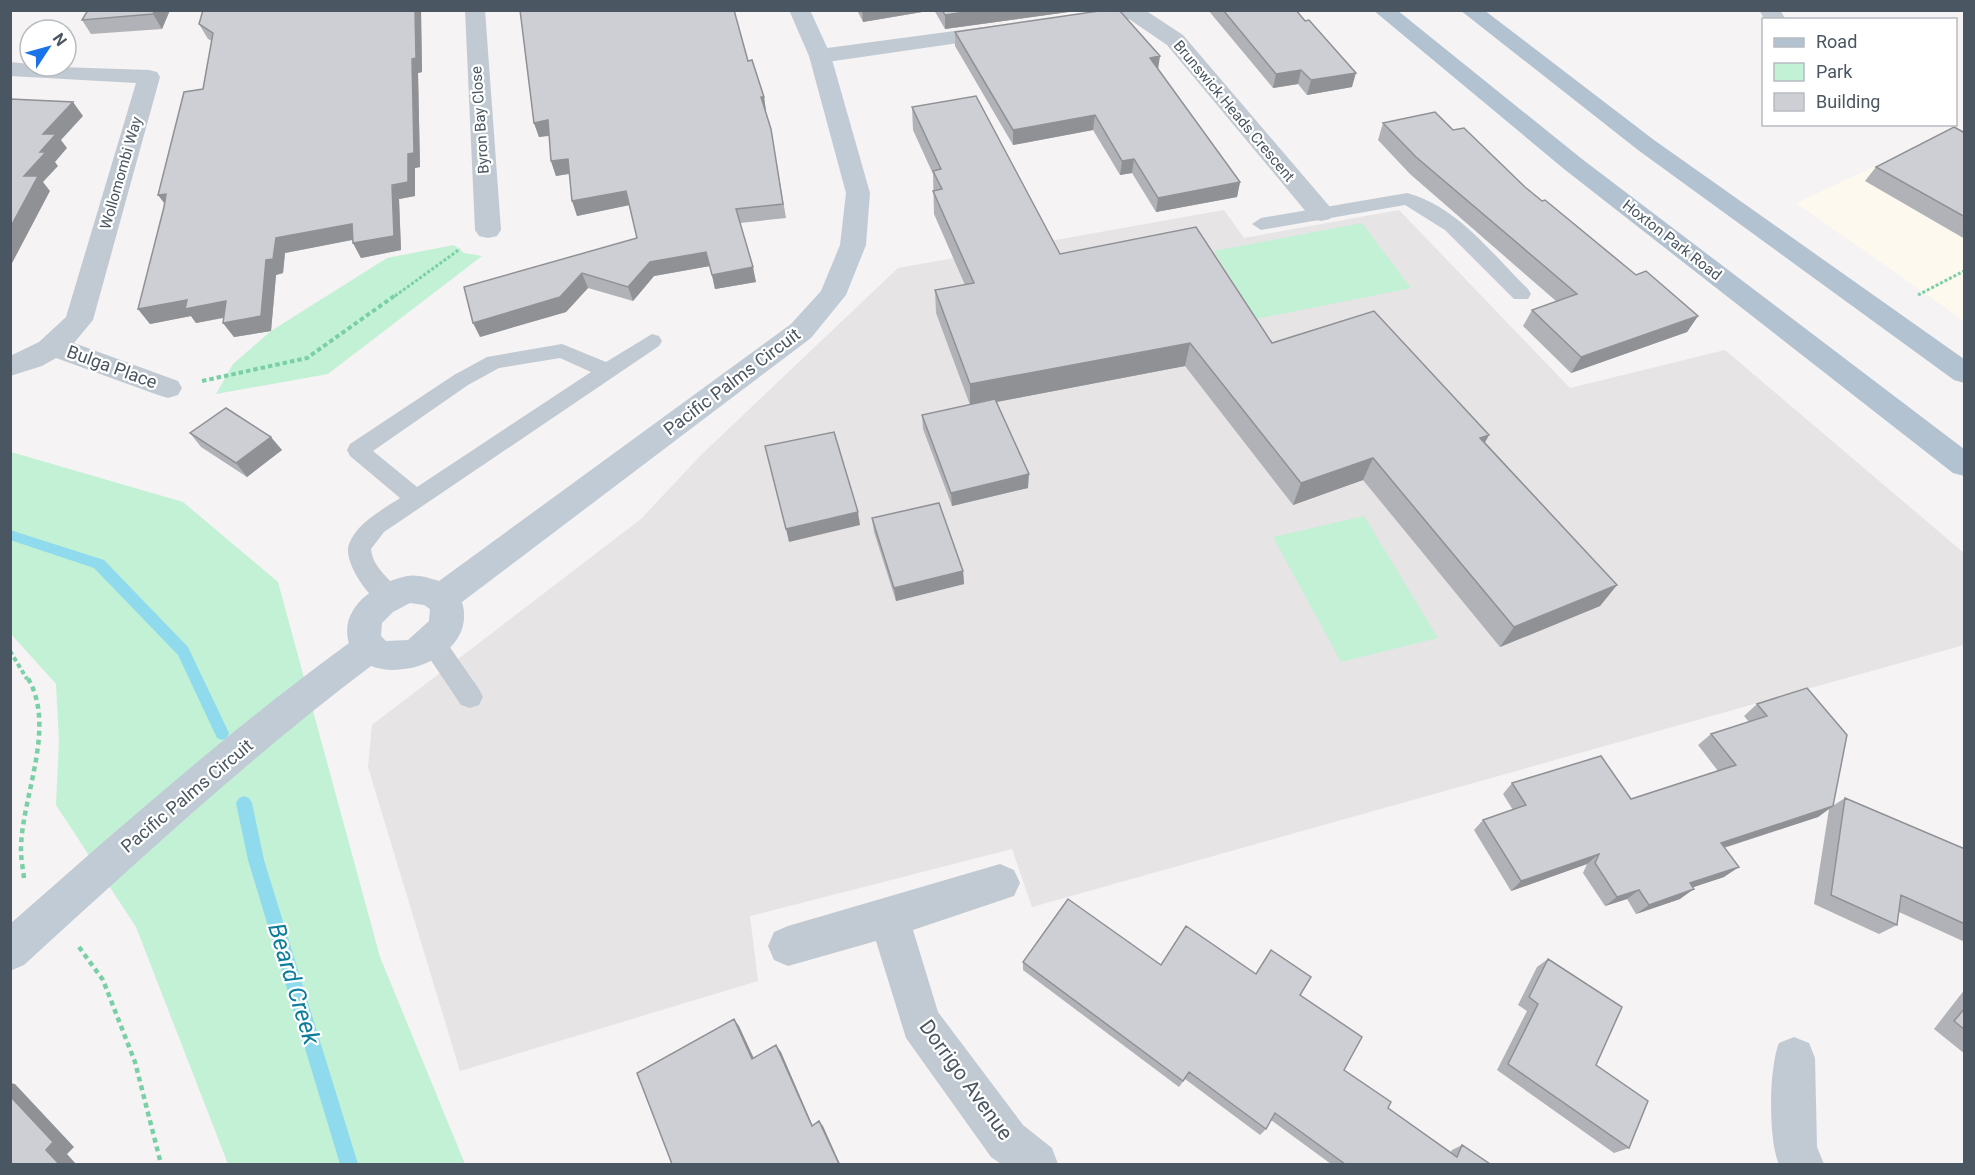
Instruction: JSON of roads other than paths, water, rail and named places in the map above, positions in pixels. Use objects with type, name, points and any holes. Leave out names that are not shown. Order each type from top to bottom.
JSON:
[{"type":"main road","name":"Hoxton Park Road","points":[[1383,10],[1573,164],[1965,465]]},
{"type":"main road","points":[[1470,10],[1646,145],[1965,373]]},
{"type":"street","name":"Byron Bay Close","points":[[475,10],[488,230]]},
{"type":"street","name":"Pacific Palms Circuit","points":[[443,597],[792,338],[833,295],[853,245],[858,193],[820,56],[799,10]]},
{"type":"street","name":"Brunswick Heads Crescent","points":[[1050,24],[1133,12],[1175,39],[1321,213]]},
{"type":"street","points":[[820,56],[1015,29]]},
{"type":"street","name":"Wollomombi Way","points":[[10,69],[149,77],[79,320],[55,347],[27,362],[10,366]]},
{"type":"street","name":"Bulga Place","points":[[55,347],[168,388]]},
{"type":"street","points":[[409,589],[429,589],[443,597],[450,611],[446,627],[433,643],[414,654],[393,658],[375,654],[364,642],[364,626],[372,610],[389,596],[409,589]]},
{"type":"street","name":"Pacific Palms Circuit","points":[[10,951],[151,824],[369,648]]},
{"type":"street","points":[[788,946],[1000,884]]},
{"type":"street","name":"Dorrigo Avenue","points":[[889,918],[921,1023],[1006,1141],[1036,1164]]},
{"type":"street","points":[[1794,1058],[1795,1150],[1802,1164]]},
{"type":"lane","points":[[1261,225],[1407,199],[1422,203],[1434,211],[1521,294]]},
{"type":"lane","points":[[389,596],[362,566],[359,548],[376,526],[652,341]]},
{"type":"lane","points":[[416,499],[358,450],[461,380],[494,362],[562,351],[607,371]]},
{"type":"lane","points":[[433,643],[470,697]]},
{"type":"waterway","name":"Beard Creek","points":[[10,535],[99,564],[183,651],[222,733]]},
{"type":"waterway","name":"Beard Creek","points":[[244,803],[256,860],[349,1164]]}]
